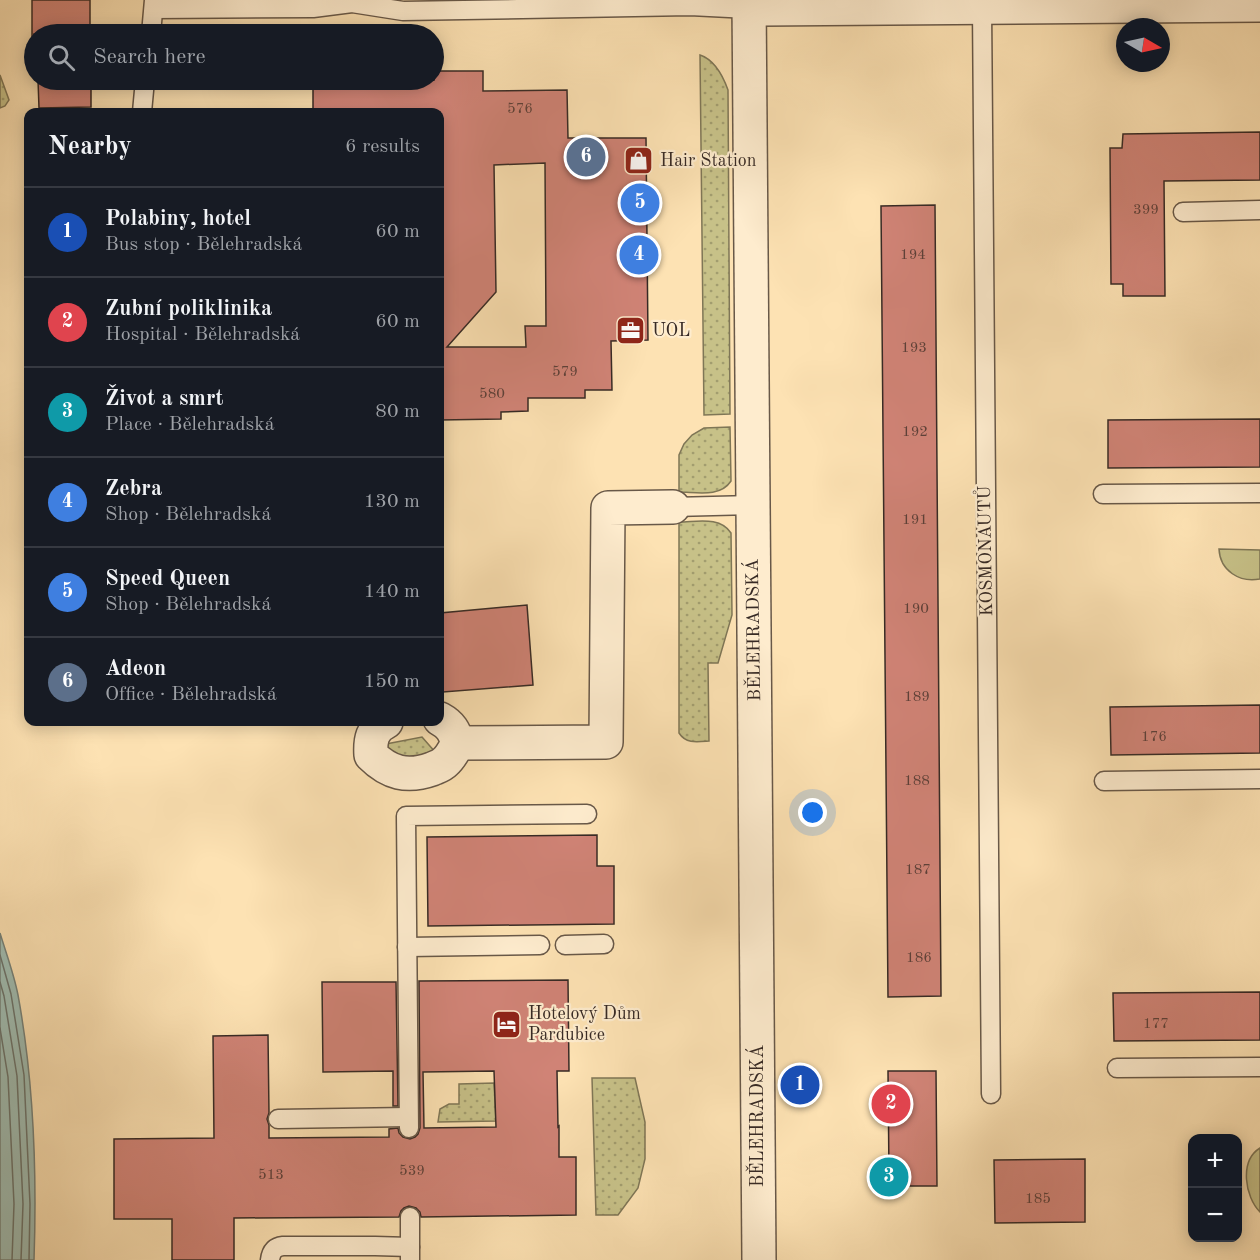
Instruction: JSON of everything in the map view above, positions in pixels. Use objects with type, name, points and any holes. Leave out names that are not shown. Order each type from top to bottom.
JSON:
[{"type":"street","points":[[749,4],[982,7],[1135,3],[1260,5]]},
{"type":"street","name":"BĚLEHRADSKÁ","points":[[749,4],[759,1260]]},
{"type":"street","points":[[379,726],[373,732],[370,745],[371,755],[391,771],[410,774],[443,764],[452,754],[449,731],[606,742],[608,508],[673,507]]},
{"type":"lane","points":[[152,24],[154,4],[313,8],[352,3],[403,11],[749,4]]},
{"type":"lane","name":"KOSMONAUTŮ","points":[[982,7],[991,1094]]},
{"type":"lane","points":[[142,108],[144,90]]},
{"type":"lane","points":[[1183,212],[1260,210]]},
{"type":"lane","points":[[1103,494],[1260,493]]},
{"type":"lane","points":[[673,507],[753,506]]},
{"type":"lane","points":[[1104,781],[1260,779]]},
{"type":"lane","points":[[278,1119],[409,1122],[406,816],[587,814]]},
{"type":"lane","points":[[565,945],[604,944]]},
{"type":"lane","points":[[407,947],[540,945]]},
{"type":"lane","points":[[1116,1068],[1260,1067]]},
{"type":"lane","points":[[270,1260],[273,1250],[283,1246],[375,1246],[410,1254],[410,1217]]},
{"type":"shaded area","points":[[700,55],[714,65],[728,90],[730,414],[704,415]]},
{"type":"shaded area","points":[[0,75],[9,100],[5,106],[0,108]]},
{"type":"shaded area","points":[[730,427],[731,481],[721,490],[714,492],[679,492],[679,455],[684,444],[692,435],[704,428]]},
{"type":"shaded area","points":[[679,522],[714,522],[721,524],[731,533],[732,615],[718,663],[708,663],[709,741],[688,741],[679,733]]},
{"type":"shaded area","points":[[1219,549],[1260,550],[1260,579],[1245,579],[1232,574],[1223,564]]},
{"type":"shaded area","points":[[422,737],[436,753],[408,764],[381,745]]},
{"type":"shaded area","points":[[592,1078],[635,1078],[645,1122],[645,1159],[638,1188],[618,1215],[596,1215]]},
{"type":"shaded area","points":[[494,1083],[496,1121],[438,1122],[440,1109],[449,1104],[459,1104],[459,1084]]},
{"type":"shaded area","points":[[1260,1148],[1260,1212],[1251,1198],[1246,1179],[1249,1161]]},
{"type":"water","points":[[0,933],[16,987],[28,1061],[34,1160],[34,1260],[0,1260]]},
{"type":"building","points":[[32,0],[90,0],[90,24],[32,24]]},
{"type":"building","points":[[444,71],[483,71],[483,91],[567,90],[568,138],[646,138],[648,340],[611,341],[612,390],[585,390],[585,398],[528,398],[528,411],[501,412],[501,419],[444,420],[444,108],[313,108],[313,90],[444,90]],"holes":[[[545,163],[546,326],[525,326],[526,347],[447,347],[496,292],[494,165]]]},
{"type":"building","points":[[38,90],[91,90],[91,107],[39,108]]},
{"type":"building","points":[[1260,132],[1260,180],[1164,181],[1165,296],[1123,296],[1123,284],[1111,284],[1110,148],[1122,148],[1123,134]]},
{"type":"building","points":[[935,205],[941,996],[888,997],[881,206]]},
{"type":"building","points":[[1260,419],[1260,467],[1108,468],[1108,420]]},
{"type":"building","points":[[527,605],[533,685],[444,692],[444,613]]},
{"type":"building","points":[[1260,705],[1260,753],[1111,755],[1110,707]]},
{"type":"building","points":[[597,835],[597,866],[614,866],[614,924],[428,926],[427,837]]},
{"type":"building","points":[[568,980],[569,1071],[557,1071],[559,1157],[576,1157],[576,1215],[421,1217],[416,1208],[409,1206],[401,1211],[399,1217],[234,1218],[234,1260],[172,1260],[172,1219],[114,1219],[114,1139],[214,1138],[213,1036],[268,1035],[269,1113],[267,1119],[269,1138],[389,1137],[389,1129],[398,1128],[403,1137],[410,1139],[415,1137],[420,1128],[419,981]],"holes":[[[494,1071],[496,1127],[424,1128],[423,1072]]]},
{"type":"building","points":[[322,982],[396,982],[398,1106],[393,1106],[393,1071],[323,1072]]},
{"type":"building","points":[[1260,992],[1260,1040],[1114,1041],[1113,993]]},
{"type":"building","points":[[888,1071],[936,1071],[937,1186],[891,1186]]},
{"type":"building","points":[[1085,1159],[1085,1222],[995,1223],[994,1160]]},
{"type":"place","name":"Adeon","points":[[586,157]]},
{"type":"place","name":"Hair Station","points":[[639,161]]},
{"type":"place","name":"Speed Queen","points":[[640,203]]},
{"type":"place","name":"Zebra","points":[[639,255]]},
{"type":"place","name":"UOL","points":[[631,331]]},
{"type":"place","name":"Hotelový Dům Pardubice","points":[[507,1024]]},
{"type":"place","name":"Polabiny, hotel","points":[[800,1085]]},
{"type":"place","name":"Zubní poliklinika","points":[[891,1104]]},
{"type":"place","name":"Život a smrt","points":[[889,1177]]}]
